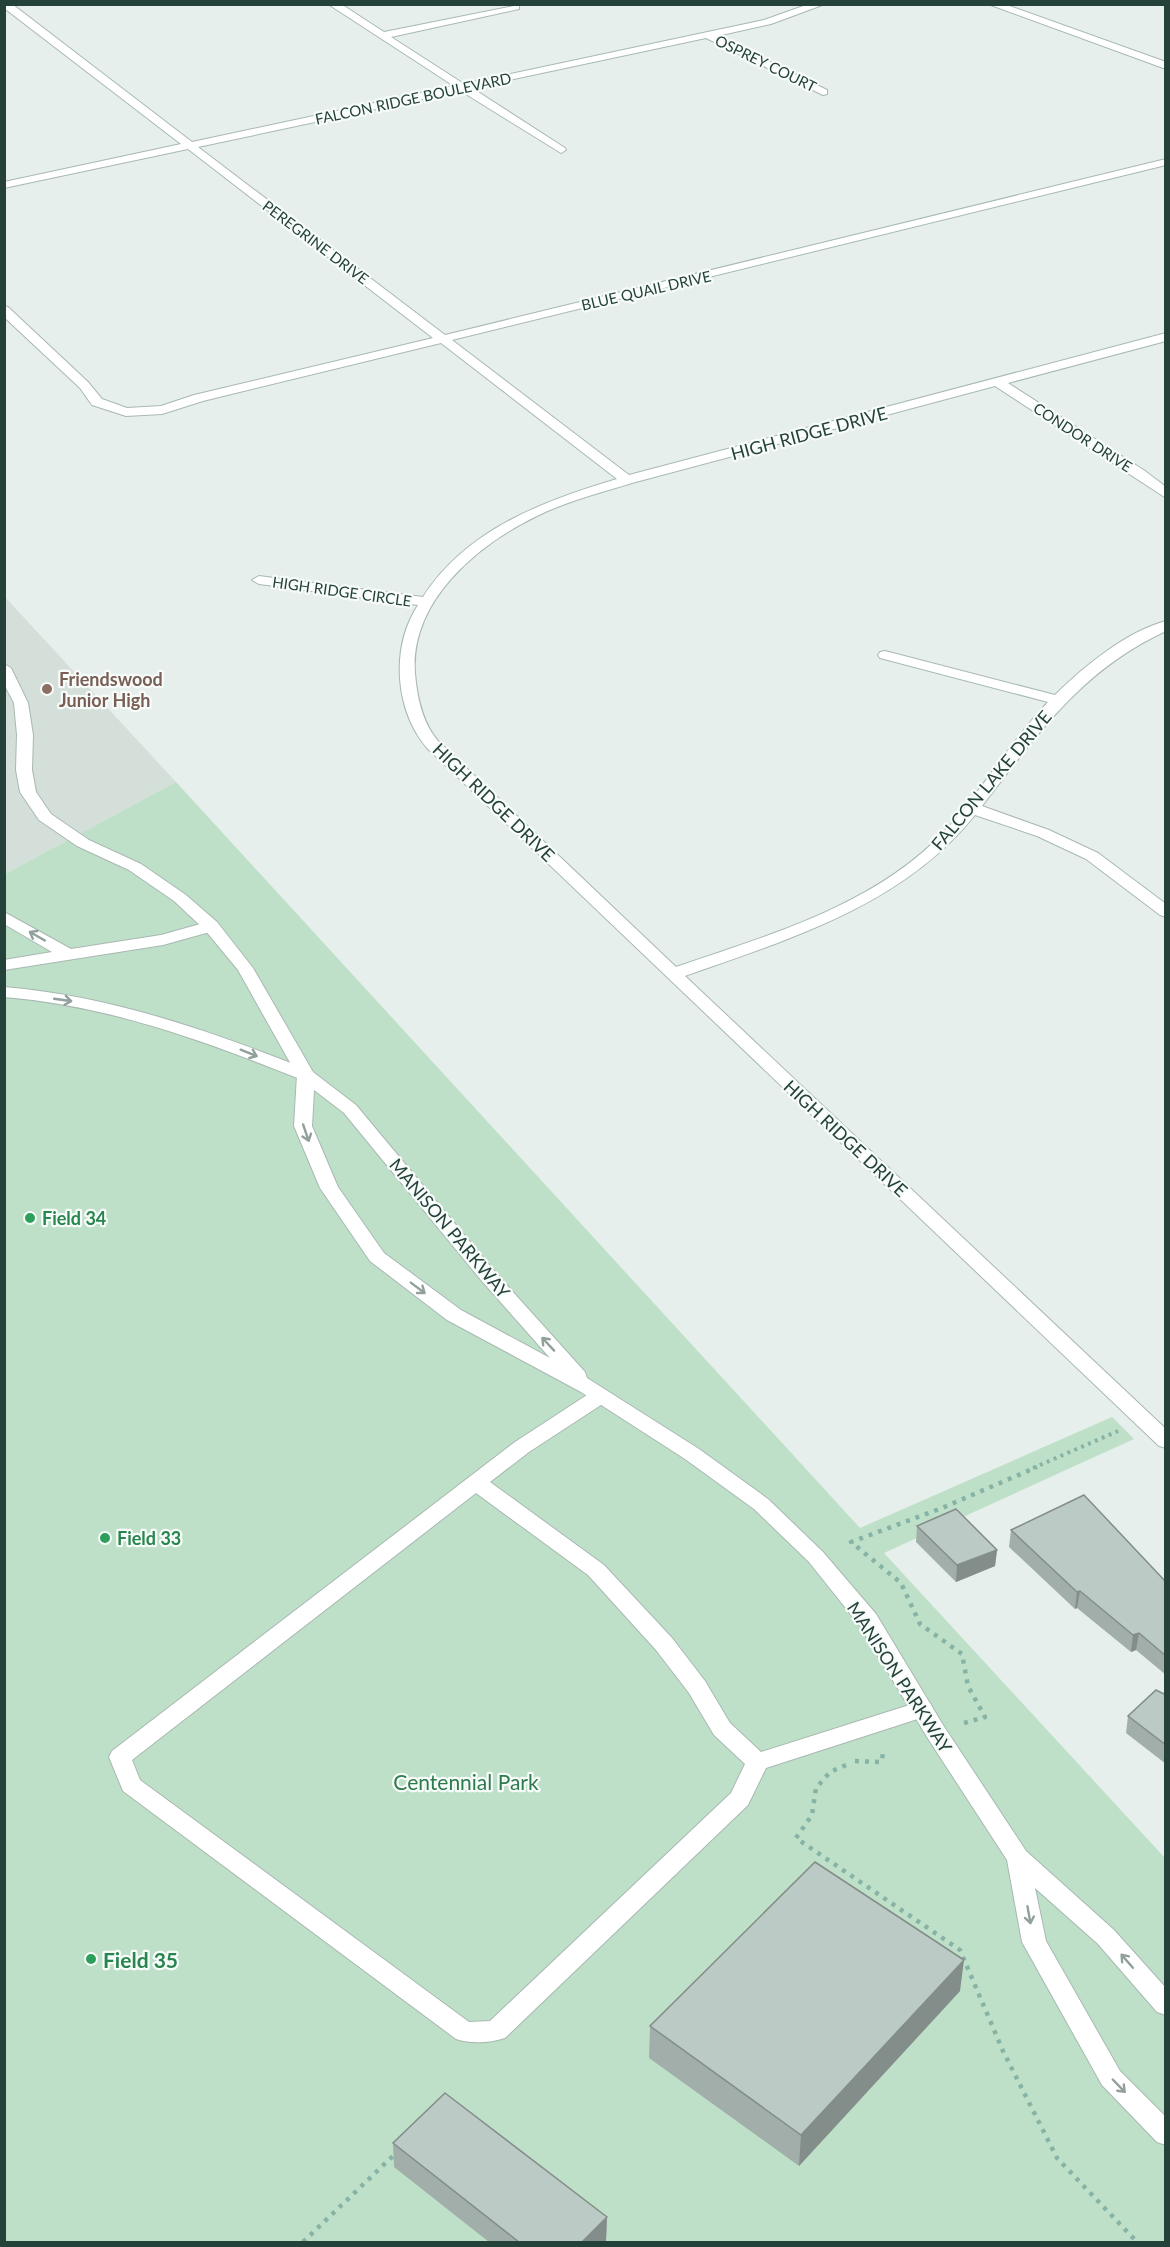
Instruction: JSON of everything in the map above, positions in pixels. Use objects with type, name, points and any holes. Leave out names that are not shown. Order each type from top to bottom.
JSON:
[{"type":"street","name":"PEREGRINE DRIVE","points":[[5,4],[627,480]]},
{"type":"street","points":[[333,4],[561,150]]},
{"type":"street","name":"FALCON RIDGE BOULEVARD","points":[[4,185],[767,22],[820,4]]},
{"type":"street","points":[[993,4],[1166,66]]},
{"type":"street","points":[[382,36],[515,7]]},
{"type":"street","name":"OSPREY COURT","points":[[708,35],[823,92]]},
{"type":"street","name":"BLUE QUAIL DRIVE","points":[[4,310],[84,384],[97,402],[126,412],[162,410],[199,398],[1166,162]]},
{"type":"street","name":"HIGH RIDGE DRIVE","points":[[1166,337],[627,480],[564,500],[521,518],[477,545],[449,572],[425,602],[410,637],[405,671],[411,703],[426,735],[457,769],[1166,1441]]},
{"type":"street","name":"CONDOR DRIVE","points":[[999,383],[1140,474],[1166,494]]},
{"type":"street","name":"HIGH RIDGE CIRCLE","points":[[260,580],[425,602]]},
{"type":"street","name":"FALCON LAKE DRIVE","points":[[673,974],[800,929],[852,907],[905,874],[928,855],[972,808],[1057,700],[1098,664],[1142,636],[1166,625]]},
{"type":"street","points":[[885,655],[1057,700]]},
{"type":"street","name":"MANISON PARKWAY","points":[[4,668],[21,703],[25,735],[24,770],[28,792],[45,817],[83,843],[135,867],[180,898],[211,926],[244,968],[306,1075],[350,1109],[488,1276],[594,1392]]},
{"type":"street","points":[[972,808],[1043,832],[1092,856],[1166,912]]},
{"type":"street","points":[[4,917],[69,954]]},
{"type":"street","points":[[4,965],[163,940],[211,926]]},
{"type":"street","points":[[4,992],[104,1006],[206,1036],[306,1075]]},
{"type":"street","name":"MANISON PARKWAY","points":[[306,1075],[303,1126],[328,1188],[376,1257],[454,1316],[594,1392],[692,1454],[761,1504],[816,1557],[868,1620],[935,1731],[1018,1858],[1106,1937],[1166,2005]]},
{"type":"street","points":[[594,1392],[120,1757],[131,1785],[465,2032],[496,2031],[740,1799],[757,1762],[922,1709]]},
{"type":"street","points":[[477,1483],[596,1570],[664,1644],[697,1687],[722,1730],[757,1762]]},
{"type":"street","name":"MANISON PARKWAY","points":[[1018,1858],[1034,1942],[1111,2078],[1166,2134]]},
{"type":"path","points":[[1123,1429],[942,1508],[851,1542],[902,1583],[920,1624],[962,1654],[968,1686],[985,1717],[884,1749],[881,1762],[854,1761],[830,1772],[816,1788],[812,1815],[796,1838],[960,1950],[1003,2050],[1057,2158],[1137,2242]]},
{"type":"path","points":[[303,2242],[402,2147]]},
{"type":"shaded area","name":"Friendswood Junior High","points":[[4,596],[176,782],[5,874],[4,874]]},
{"type":"green space","name":"Centennial Park","points":[[176,782],[860,1528],[1112,1417],[1134,1439],[884,1553],[1165,1858],[1165,2242],[5,2242],[5,874]]},
{"type":"building","points":[[1084,1495],[1166,1582],[1166,1656],[1139,1633],[1133,1635],[1080,1591],[1077,1592],[1011,1530]]},
{"type":"building","points":[[956,1509],[997,1550],[957,1565],[917,1526]]},
{"type":"building","points":[[1156,1690],[1166,1695],[1166,1745],[1128,1716]]},
{"type":"building","points":[[815,1862],[964,1960],[801,2135],[650,2026]]},
{"type":"building","points":[[445,2093],[607,2217],[582,2242],[519,2242],[393,2143]]},
{"type":"place","name":"Friendswood Junior High","points":[[47,689]]},
{"type":"place","name":"Field 34","points":[[30,1218]]},
{"type":"place","name":"Field 33","points":[[105,1538]]},
{"type":"place","name":"Field 35","points":[[91,1959]]}]
